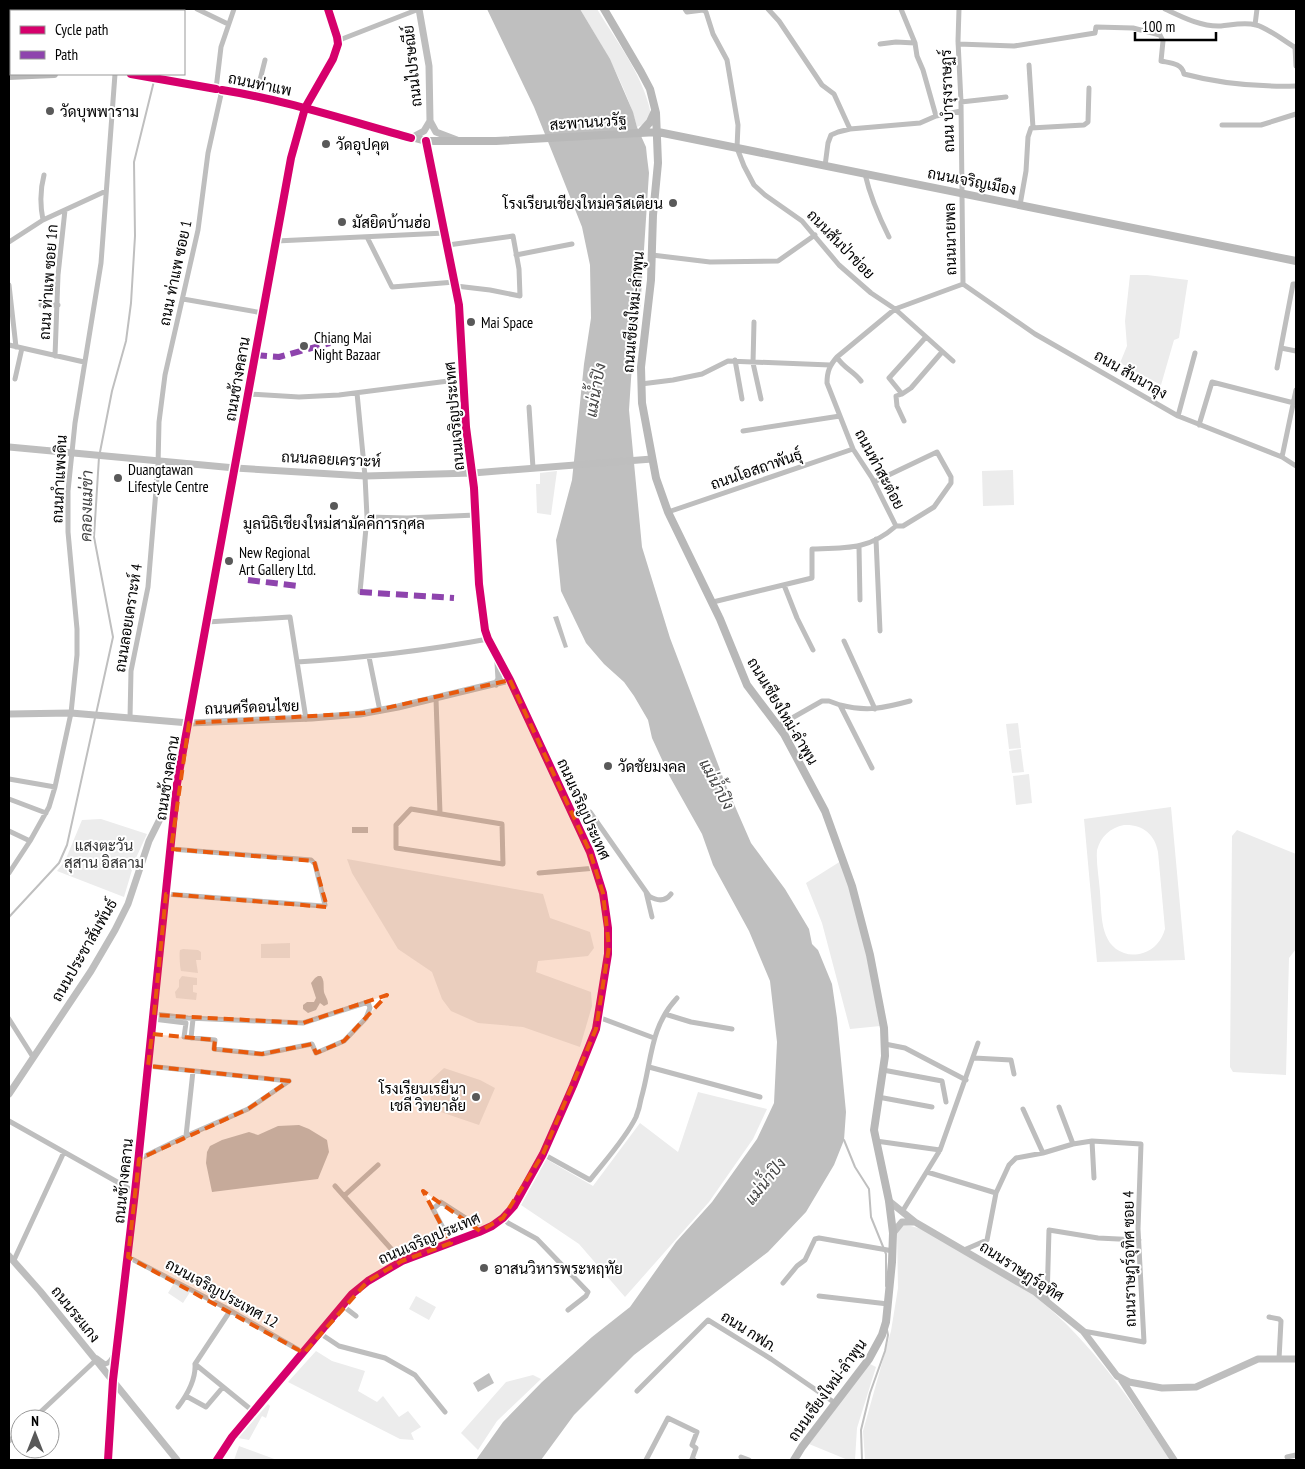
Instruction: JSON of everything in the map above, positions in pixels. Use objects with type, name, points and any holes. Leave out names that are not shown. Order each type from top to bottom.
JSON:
[{"type":"main road","name":"ถนนเชียงใหม่-ลำพูน","points":[[604,9],[642,72],[655,105],[658,132],[658,163],[653,215],[650,288],[642,346],[642,403],[648,459],[668,512],[713,602],[747,685],[784,734],[825,811],[852,886],[881,1006],[885,1044],[875,1119],[875,1141],[889,1201],[893,1234],[886,1322],[882,1335],[869,1359],[794,1460]]},
{"type":"main road","name":"ถนนท่าแพ","points":[[137,75],[256,96],[426,141],[536,139]]},
{"type":"main road","points":[[641,132],[653,117],[655,105]]},
{"type":"main road","name":"ถนนเจริญเมือง","points":[[641,132],[658,132],[1296,261]]},
{"type":"main road","name":"สะพานนวรัฐ","points":[[536,139],[641,132]]},
{"type":"street","points":[[197,9],[228,24]]},
{"type":"street","name":"ถนน ท่าแพ ซอย 1","points":[[159,461],[159,422],[165,375],[198,230],[219,89],[221,47],[234,9]]},
{"type":"street","points":[[305,108],[334,59],[339,40],[328,9]]},
{"type":"street","points":[[339,40],[419,9]]},
{"type":"street","name":"ถนนไปรษณีย์","points":[[419,9],[429,66],[430,121],[434,129],[440,134],[460,141]]},
{"type":"street","points":[[685,9],[687,12],[703,10],[706,12],[713,34],[726,56],[738,125],[737,148]]},
{"type":"street","points":[[768,9],[779,21],[822,85],[834,94],[850,129]]},
{"type":"street","points":[[901,9],[915,43],[916,56],[936,116]]},
{"type":"street","name":"ถนน บำรุงราษฏร์","points":[[959,9],[958,44],[962,193]]},
{"type":"street","points":[[1165,9],[1181,17],[1203,24],[1219,26],[1255,25],[1296,48],[1296,66]]},
{"type":"street","points":[[1255,25],[1257,9]]},
{"type":"street","points":[[958,44],[1014,46],[1095,33],[1096,26],[1133,28],[1160,35],[1163,41],[1161,61],[1180,66],[1183,68],[1184,74],[1243,84],[1296,86]]},
{"type":"street","points":[[880,44],[896,42],[915,43]]},
{"type":"street","points":[[256,96],[266,60]]},
{"type":"street","points":[[1020,205],[1026,171],[1028,137],[1032,128],[1029,65]]},
{"type":"street","name":"ถนนกำแพงดิน","points":[[9,873],[46,813],[55,786],[71,713],[77,655],[77,629],[68,532],[68,491],[71,454],[84,362],[101,263],[115,75]]},
{"type":"street","points":[[1032,128],[1084,126],[1088,122],[1089,88]]},
{"type":"street","points":[[961,102],[1006,97]]},
{"type":"street","name":"ถนนช้างคลาน","points":[[108,1460],[113,1380],[136,1192],[177,784],[291,158],[305,108]]},
{"type":"street","points":[[825,166],[831,135],[838,132],[850,129],[920,123],[936,116],[961,111]]},
{"type":"street","points":[[1222,125],[1261,125],[1296,114]]},
{"type":"street","name":"ถนนไปรษณีย์","points":[[411,138],[424,131],[430,121]]},
{"type":"street","name":"ถนนเจริญประเทศ","points":[[217,1460],[232,1437],[321,1334],[352,1294],[368,1281],[402,1261],[480,1232],[503,1218],[514,1206],[543,1154],[596,1030],[608,954],[608,934],[596,868],[588,845],[510,680],[488,639],[480,592],[473,473],[466,427],[459,305],[426,141]]},
{"type":"street","name":"ถนนสันป่าข่อย","points":[[737,148],[744,166],[759,190],[802,221],[839,264],[871,292],[895,309],[953,361]]},
{"type":"street","points":[[865,174],[877,212],[889,237]]},
{"type":"street","points":[[43,220],[41,185],[44,175]]},
{"type":"street","points":[[9,242],[43,220],[106,191]]},
{"type":"street","name":"ถนนนายพล","points":[[962,193],[963,284]]},
{"type":"street","name":"ถนน ท่าแพ ซอย 1ก","points":[[55,356],[58,275],[65,210]]},
{"type":"street","points":[[276,241],[445,233]]},
{"type":"street","points":[[652,255],[710,262],[778,261],[815,235]]},
{"type":"street","points":[[367,237],[392,287],[456,284],[520,296],[513,236],[448,245]]},
{"type":"street","points":[[516,255],[572,244]]},
{"type":"street","points":[[641,384],[702,374],[728,361],[735,360],[753,363],[830,365],[895,309],[963,284]]},
{"type":"street","name":"ถนน สันนาลุง","points":[[963,284],[1035,334],[1178,416],[1282,457],[1296,466]]},
{"type":"street","points":[[1277,368],[1293,284],[1296,284]]},
{"type":"street","points":[[9,285],[11,320],[19,348],[16,379]]},
{"type":"street","points":[[183,299],[263,313]]},
{"type":"street","points":[[41,305],[58,305]]},
{"type":"street","points":[[754,322],[753,363],[761,399]]},
{"type":"street","points":[[902,394],[889,378],[926,337]]},
{"type":"street","points":[[9,345],[84,362]]},
{"type":"street","points":[[1281,348],[1296,350]]},
{"type":"street","points":[[904,421],[897,406],[896,396],[911,388],[942,352]]},
{"type":"street","points":[[1178,416],[1195,353]]},
{"type":"street","points":[[837,357],[843,366],[854,372],[861,381]]},
{"type":"street","points":[[735,360],[742,399]]},
{"type":"street","name":"ถนนท่าสะต๋อย","points":[[713,602],[812,578],[812,549],[859,547],[888,534],[896,526],[874,482],[853,449],[827,383],[827,373],[830,365]]},
{"type":"street","points":[[248,394],[299,397],[357,393],[464,379]]},
{"type":"street","points":[[1199,425],[1212,382],[1294,403]]},
{"type":"street","points":[[1282,457],[1296,390]]},
{"type":"street","points":[[357,393],[368,517],[360,573],[360,592]]},
{"type":"street","points":[[529,407],[533,468]]},
{"type":"street","points":[[743,430],[840,416]]},
{"type":"street","name":"ถนนโอสถาพันธุ์","points":[[668,512],[853,449]]},
{"type":"street","name":"ถนนลอยเคราะห์","points":[[9,450],[365,476],[473,473],[648,459]]},
{"type":"street","points":[[874,482],[934,452],[938,452],[951,477],[951,483],[934,507],[903,526],[896,526]]},
{"type":"street","name":"ถนนลอยเคราะห์ 4","points":[[130,718],[131,671],[148,588],[159,461]]},
{"type":"street","points":[[368,517],[407,518],[476,515]]},
{"type":"street","points":[[876,539],[880,630]]},
{"type":"street","points":[[859,547],[860,600]]},
{"type":"street","points":[[784,585],[797,618],[813,650]]},
{"type":"street","points":[[207,622],[290,617],[306,718]]},
{"type":"street","points":[[297,662],[369,657],[444,648],[488,639]]},
{"type":"street","points":[[844,641],[875,709]]},
{"type":"street","points":[[369,657],[380,711]]},
{"type":"street","points":[[496,684],[499,679],[498,659]]},
{"type":"street","name":"ถนนศรีดอนไชย","points":[[9,714],[71,713],[189,723],[306,718],[380,711],[510,680]]},
{"type":"street","points":[[436,699],[440,813]]},
{"type":"street","points":[[778,726],[822,701],[855,708],[875,709],[910,701]]},
{"type":"street","points":[[840,705],[872,768]]},
{"type":"street","points":[[9,779],[55,786]]},
{"type":"street","name":"ถนนประชาสัมพันธ์","points":[[9,1094],[91,971],[115,930],[128,904],[149,841],[177,784]]},
{"type":"street","points":[[9,799],[46,813]]},
{"type":"street","points":[[410,809],[440,813],[502,824],[503,864],[396,848],[396,826],[410,809]]},
{"type":"street","points":[[574,818],[590,812],[650,896],[659,900],[666,899],[672,894]]},
{"type":"street","points":[[9,831],[30,841]]},
{"type":"street","points":[[166,894],[325,905],[315,864],[311,860],[171,849]]},
{"type":"street","points":[[539,873],[596,868]]},
{"type":"street","points":[[646,892],[652,917]]},
{"type":"street","points":[[543,1154],[590,1180],[612,1153],[636,1117],[646,1083],[654,1038],[665,1014],[677,998]]},
{"type":"street","points":[[368,1002],[370,1008],[366,1018],[344,1041],[316,1052],[312,1044],[262,1054],[214,1049],[215,1040],[184,1037],[186,1023],[153,1017],[302,1023],[368,1002]]},
{"type":"street","points":[[665,1014],[691,1022],[732,1028]]},
{"type":"street","points":[[598,1017],[654,1038]]},
{"type":"street","points":[[9,1019],[33,1057]]},
{"type":"street","points":[[191,1038],[193,1019]]},
{"type":"street","points":[[902,1212],[940,1150],[978,1043]]},
{"type":"street","points":[[885,1044],[905,1048],[966,1080]]},
{"type":"street","points":[[974,1058],[1011,1060],[1014,1074]]},
{"type":"street","points":[[139,1159],[248,1109],[289,1081],[148,1066]]},
{"type":"street","points":[[649,1067],[760,1097]]},
{"type":"street","points":[[883,1070],[942,1081],[946,1102]]},
{"type":"street","points":[[186,1136],[193,1071]]},
{"type":"street","points":[[878,1097],[932,1107]]},
{"type":"street","points":[[1059,1107],[1074,1144]]},
{"type":"street","points":[[1024,1109],[1043,1154]]},
{"type":"street","points":[[9,1121],[136,1192]]},
{"type":"street","points":[[875,1141],[940,1150]]},
{"type":"street","points":[[964,1250],[988,1240],[996,1193],[1012,1161],[1016,1158],[1043,1154],[1074,1144],[1092,1141],[1094,1178]]},
{"type":"street","name":"ถนนราษฎร์อุทิศ ซอย 4","points":[[1083,1331],[1144,1342],[1139,1240],[1141,1144],[1092,1141]]},
{"type":"street","points":[[11,1258],[64,1152]]},
{"type":"street","points":[[345,1195],[378,1165]]},
{"type":"street","points":[[927,1172],[996,1193]]},
{"type":"street","points":[[335,1186],[402,1261]]},
{"type":"street","name":"ถนนราษฎร์อุทิศ","points":[[889,1201],[915,1222],[1035,1292],[1083,1331],[1121,1379],[1174,1460]]},
{"type":"street","points":[[451,1243],[433,1209],[441,1202],[475,1224],[480,1232]]},
{"type":"street","points":[[503,1218],[508,1223],[537,1239],[586,1290],[588,1294],[568,1310]]},
{"type":"street","points":[[893,1234],[902,1222],[915,1222]]},
{"type":"street","points":[[1047,1301],[1049,1230],[1098,1238],[1139,1240]]},
{"type":"street","points":[[783,1284],[797,1266],[805,1260],[815,1239],[819,1238],[891,1251]]},
{"type":"street","name":"ถนนเจริญประเทศ 12","points":[[128,1257],[230,1310],[304,1353]]},
{"type":"street","name":"ถนนระแกง","points":[[11,1258],[177,1460]]},
{"type":"street","points":[[819,1296],[888,1304]]},
{"type":"street","points":[[343,1306],[356,1316]]},
{"type":"street","points":[[178,1407],[186,1396],[193,1376],[194,1364],[230,1310]]},
{"type":"street","points":[[1269,1317],[1281,1321],[1279,1359]]},
{"type":"street","name":"ถนน กฟภ.","points":[[638,1391],[708,1320],[771,1359],[835,1403]]},
{"type":"street","points":[[321,1334],[339,1346],[385,1358],[415,1375],[445,1412]]},
{"type":"street","points":[[86,1347],[106,1364],[111,1360],[117,1344]]},
{"type":"street","points":[[1121,1379],[1162,1388],[1196,1387],[1258,1359],[1296,1359]]},
{"type":"street","points":[[44,1409],[96,1360]]},
{"type":"street","points":[[194,1364],[254,1412]]},
{"type":"street","points":[[186,1396],[202,1407],[206,1407],[223,1387]]},
{"type":"street","points":[[646,1460],[668,1418],[697,1432],[692,1445],[696,1448],[692,1459],[694,1460]]},
{"type":"street","points":[[1287,1457],[1296,1455]]},
{"type":"street","points":[[741,1457],[749,1460]]},
{"type":"highlighted area","points":[[510,680],[590,852],[603,893],[609,947],[596,1029],[543,1154],[503,1218],[480,1231],[423,1191],[451,1243],[402,1261],[368,1281],[304,1353],[128,1257],[139,1159],[248,1109],[289,1081],[148,1066],[152,1034],[215,1040],[214,1049],[262,1054],[312,1044],[316,1053],[344,1041],[387,995],[303,1023],[154,1015],[166,894],[327,907],[314,861],[171,849],[189,723],[364,713]]},
{"type":"green space","points":[[580,9],[597,9],[638,77],[649,106],[652,121],[637,127],[620,81]]},
{"type":"green space","points":[[1130,275],[1188,280],[1179,338],[1174,340],[1161,385],[1120,363],[1127,346],[1125,321]]},
{"type":"green space","points":[[1013,470],[1014,505],[983,506],[982,471]]},
{"type":"green space","points":[[557,471],[551,515],[537,513],[536,484],[540,484],[540,473]]},
{"type":"green space","points":[[1018,723],[1021,748],[1009,749],[1006,724]]},
{"type":"green space","points":[[1021,749],[1024,772],[1012,773],[1009,751]]},
{"type":"green space","points":[[1029,774],[1032,803],[1016,805],[1013,776]]},
{"type":"green space","points":[[1171,807],[1185,960],[1097,962],[1084,819]],"holes":[[[1131,825],[1147,831],[1154,840],[1158,852],[1165,929],[1160,941],[1154,947],[1147,952],[1133,954],[1124,953],[1116,949],[1106,935],[1103,927],[1097,865],[1097,850],[1107,833],[1119,826]]]},
{"type":"green space","name":"แสงตะวัน สุสาน อิสลาม","points":[[101,819],[147,834],[135,860],[124,897],[57,871],[65,861],[82,820]]},
{"type":"green space","points":[[1237,830],[1296,854],[1296,949],[1289,958],[1286,1075],[1233,1072],[1230,1067],[1232,836]]},
{"type":"green space","points":[[347,859],[543,894],[550,918],[590,932],[594,948],[588,956],[538,961],[536,972],[591,992],[592,1006],[580,1047],[523,1027],[478,1023],[451,1011],[442,999],[432,972],[398,949],[352,873]]},
{"type":"green space","points":[[841,861],[859,922],[880,1026],[850,1029],[822,923],[806,883]]},
{"type":"green space","points":[[290,943],[290,958],[261,958],[261,944]]},
{"type":"green space","points":[[180,950],[201,952],[201,960],[196,960],[198,973],[181,971]]},
{"type":"green space","points":[[182,976],[197,978],[197,985],[193,985],[193,992],[197,993],[196,1000],[176,998],[175,992],[179,987],[179,980]]},
{"type":"green space","points":[[444,1068],[480,1080],[495,1088],[479,1125],[432,1109],[429,1082]]},
{"type":"green space","points":[[698,1092],[767,1109],[753,1139],[709,1202],[625,1297],[579,1244],[521,1205],[546,1159],[593,1186],[640,1123],[678,1152]]},
{"type":"green space","points":[[904,1225],[919,1228],[934,1235],[991,1267],[1029,1292],[1057,1315],[1110,1374],[1170,1460],[865,1460],[863,1431],[891,1331],[898,1288],[897,1232]]},
{"type":"green space","points":[[174,1283],[190,1292],[183,1303],[168,1293]]},
{"type":"green space","points":[[416,1296],[436,1307],[429,1320],[409,1309]]},
{"type":"green space","points":[[316,1351],[332,1361],[365,1371],[358,1391],[377,1402],[383,1396],[399,1417],[408,1411],[421,1427],[411,1433],[414,1440],[400,1439],[288,1382]]},
{"type":"green space","points":[[868,1363],[876,1367],[857,1428],[855,1460],[848,1460],[809,1444]]},
{"type":"green space","points":[[533,1375],[541,1379],[497,1421],[478,1450],[461,1433],[506,1382]]},
{"type":"green space","points":[[268,1404],[270,1406],[266,1418],[262,1416],[249,1440],[238,1438]]},
{"type":"green space","points":[[239,1446],[277,1460],[234,1460]]},
{"type":"water","name":"แม่น้ำปิง","points":[[487,9],[580,9],[610,59],[646,147],[649,173],[640,311],[633,349],[629,410],[642,547],[670,638],[727,788],[751,843],[785,889],[809,929],[812,944],[818,950],[832,984],[846,1112],[844,1140],[834,1165],[806,1212],[768,1252],[634,1355],[574,1415],[541,1460],[476,1460],[503,1422],[542,1382],[592,1337],[630,1307],[676,1242],[712,1202],[757,1139],[774,1103],[777,1042],[770,981],[749,931],[713,865],[702,834],[670,777],[652,738],[648,720],[624,682],[604,664],[586,643],[561,591],[556,540],[572,480],[584,364],[591,318],[590,265],[582,227],[559,169],[534,107]]},
{"type":"water","points":[[558,616],[568,647],[564,648],[553,617]]},
{"type":"water","points":[[352,827],[368,827],[368,833],[352,833]]},
{"type":"water","points":[[318,976],[321,976],[323,980],[328,1004],[324,1006],[320,1003],[316,1010],[308,1013],[303,1009],[303,1005],[307,1002],[314,1002],[316,998],[311,983]]},
{"type":"water","points":[[299,1125],[327,1140],[329,1152],[318,1179],[212,1192],[206,1163],[207,1152],[210,1146],[222,1140],[249,1132],[258,1135],[278,1126]]},
{"type":"water","points":[[489,1373],[494,1383],[478,1392],[473,1383]]},
{"type":"waterway","name":"คลองแม่ข่า","points":[[100,452],[112,391],[126,341],[131,303],[135,236],[134,162],[154,81]]},
{"type":"waterway","name":"คลองแม่ข่า","points":[[96,714],[113,637],[94,537],[99,457]]},
{"type":"waterway","name":"คลองแม่ข่า","points":[[9,917],[59,863],[67,845],[95,718]]},
{"type":"waterway","points":[[844,1140],[855,1167],[869,1189],[871,1217],[886,1254],[886,1286]]},
{"type":"waterway","points":[[862,1460],[861,1430],[870,1393],[885,1351],[887,1330]]},
{"type":"marked path","points":[[255,355],[279,357],[330,343]]},
{"type":"marked path","points":[[248,580],[298,586]]},
{"type":"marked path","points":[[360,592],[454,598]]},
{"type":"cycle path","points":[[108,1460],[113,1380],[135,1192],[177,784],[291,158],[305,108],[333,59],[338,44],[328,9]]},
{"type":"cycle path","points":[[137,75],[216,89]]},
{"type":"cycle path","points":[[222,90],[294,105],[411,138]]},
{"type":"cycle path","points":[[217,1460],[232,1437],[352,1294],[368,1281],[402,1261],[492,1226],[514,1206],[543,1154],[596,1029],[608,954],[608,928],[603,893],[590,852],[485,630],[479,584],[474,488],[466,427],[459,305],[426,141]]},
{"type":"place","name":"วัดบุพพาราม","points":[[50,111]]},
{"type":"place","name":"วัดอุปคุต","points":[[326,144]]},
{"type":"place","name":"โรงเรียนเชียงใหม่คริสเตียน","points":[[673,203]]},
{"type":"place","name":"มัสยิดบ้านฮ่อ","points":[[342,222]]},
{"type":"place","name":"Mai Space","points":[[471,322]]},
{"type":"place","name":"Chiang Mai Night Bazaar","points":[[304,346]]},
{"type":"place","name":"Duangtawan Lifestyle Centre","points":[[118,478]]},
{"type":"place","name":"มูลนิธิเชียงใหม่สามัคคีการกุศล","points":[[334,506]]},
{"type":"place","name":"New Regional Art Gallery Ltd.","points":[[229,561]]},
{"type":"place","name":"วัดชัยมงคล","points":[[608,766]]},
{"type":"place","name":"โรงเรียนเรยีนา เชลี วิทยาลัย","points":[[476,1097]]},
{"type":"place","name":"อาสนวิหารพระหฤทัย","points":[[484,1268]]}]
